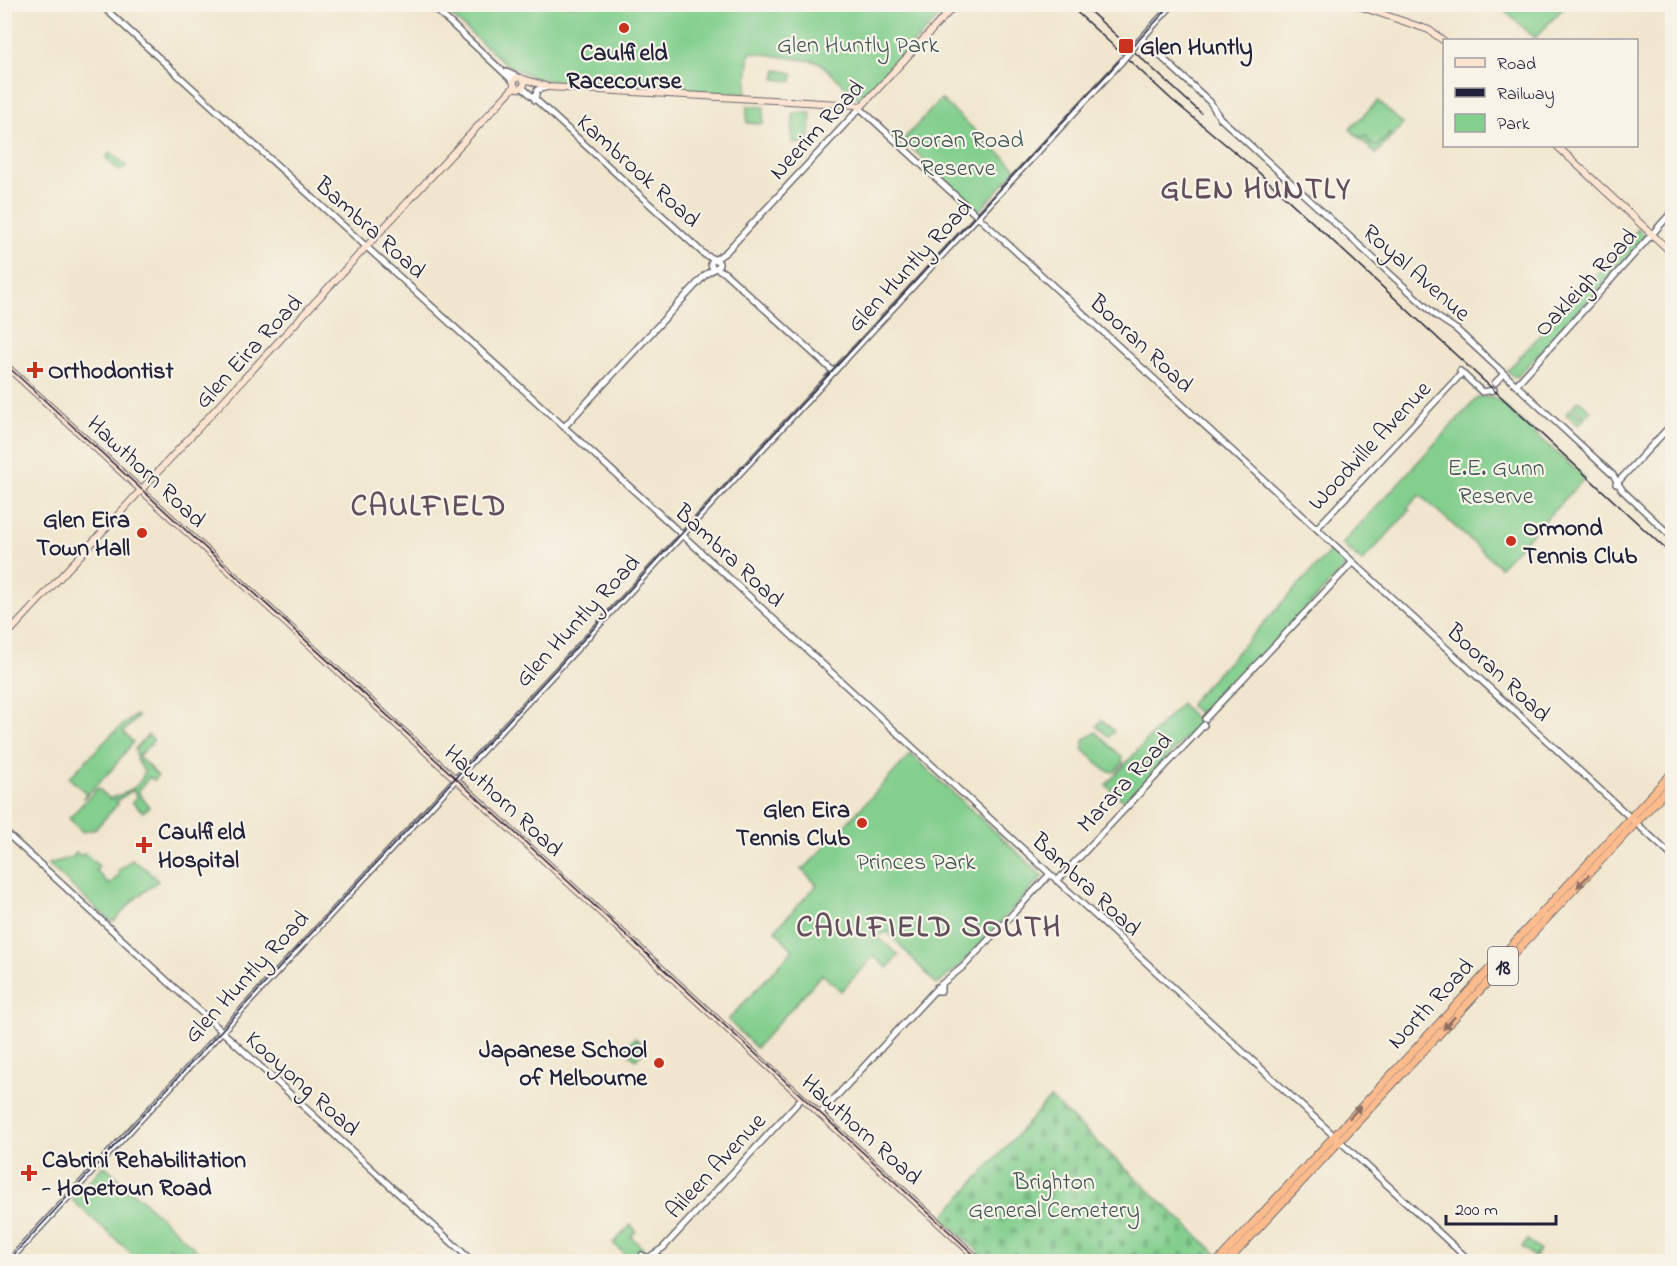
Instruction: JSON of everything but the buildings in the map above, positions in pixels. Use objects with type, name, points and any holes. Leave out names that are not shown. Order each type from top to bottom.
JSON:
[{"type":"highway","name":"North Road","points":[[1217,1262],[1312,1163],[1338,1142],[1636,823],[1672,773]]},
{"type":"highway","name":"North Road","points":[[1227,1262],[1312,1163],[1332,1136],[1630,818],[1672,784]]},
{"type":"main road","name":"Neerim Road","points":[[860,108],[956,4]]},
{"type":"main road","points":[[1353,4],[1425,28],[1443,40]]},
{"type":"main road","name":"Glen Eira Road","points":[[4,638],[520,83]]},
{"type":"main road","points":[[520,83],[548,87],[855,105],[860,108]]},
{"type":"main road","points":[[1558,147],[1672,253]]},
{"type":"main road","name":"Hawthorn Road","points":[[4,364],[981,1262]]},
{"type":"street","name":"Bambra Road","points":[[100,4],[682,534],[1338,1142],[1471,1262]]},
{"type":"street","name":"Kambrook Road","points":[[430,4],[520,83],[535,100],[834,372]]},
{"type":"street","name":"Glen Huntly Road","points":[[8,1262],[1173,4]]},
{"type":"street","name":"Royal Avenue","points":[[1142,39],[1210,102],[1220,118],[1436,316],[1456,329],[1608,472],[1623,491],[1672,537]]},
{"type":"street","points":[[535,100],[537,90],[548,87]]},
{"type":"street","name":"Booran Road","points":[[860,108],[1672,856]]},
{"type":"street","name":"Neerim Road","points":[[564,427],[860,108]]},
{"type":"street","name":"Oakleigh Road","points":[[1515,384],[1672,212]]},
{"type":"street","name":"Woodville Avenue","points":[[1317,528],[1461,372],[1478,388],[1494,386],[1505,375]]},
{"type":"street","points":[[1618,483],[1672,424]]},
{"type":"street","name":"Marara Road","points":[[1057,880],[1353,562]]},
{"type":"street","name":"Kooyong Road","points":[[4,831],[473,1262]]},
{"type":"street","points":[[820,1114],[1050,874]]},
{"type":"street","name":"Aileen Avenue","points":[[635,1262],[663,1248],[802,1098]]},
{"type":"green space","name":"Caulfield Racecourse","points":[[439,5],[950,5],[860,100],[819,62],[750,52],[746,94],[557,82],[534,78],[506,64]]},
{"type":"green space","points":[[1498,5],[1566,5],[1535,38]]},
{"type":"green space","points":[[777,70],[793,73],[792,81],[775,79]]},
{"type":"green space","name":"Booran Road Reserve","points":[[941,99],[1017,169],[979,211],[903,140]]},
{"type":"green space","points":[[1378,101],[1403,124],[1376,154],[1350,129]]},
{"type":"green space","points":[[747,106],[764,107],[763,124],[747,123]]},
{"type":"green space","points":[[793,113],[811,113],[809,144],[792,143]]},
{"type":"green space","points":[[1390,133],[1390,138],[1376,154],[1357,136],[1367,137],[1370,143],[1377,147]]},
{"type":"green space","points":[[111,152],[126,166],[120,171],[106,158]]},
{"type":"green space","points":[[1638,229],[1647,237],[1516,378],[1507,371]]},
{"type":"green space","name":"E.E. Gunn Reserve","points":[[1478,397],[1494,397],[1585,478],[1500,567],[1420,495],[1407,508],[1410,510],[1362,562],[1342,544]]},
{"type":"green space","points":[[1579,400],[1591,411],[1585,417],[1573,406]]},
{"type":"green space","points":[[1571,408],[1584,419],[1578,425],[1566,414]]},
{"type":"green space","points":[[1332,549],[1347,561],[1345,567],[1204,717],[1190,706],[1191,702]]},
{"type":"green space","points":[[1181,703],[1199,723],[1128,801],[1124,801],[1106,785]]},
{"type":"green space","points":[[136,715],[138,717],[123,732],[133,742],[113,768],[83,799],[86,793],[69,778],[114,732]]},
{"type":"green space","points":[[1102,720],[1114,731],[1109,737],[1097,726]]},
{"type":"green space","points":[[1096,732],[1122,757],[1123,763],[1114,772],[1105,770],[1083,749],[1084,740]]},
{"type":"green space","points":[[148,735],[153,739],[152,743],[138,756],[158,776],[154,780],[149,777],[138,792],[149,807],[143,812],[132,802],[137,798],[133,790],[116,801],[118,804],[95,829],[82,832],[69,818],[98,788],[110,799],[132,789],[140,782],[144,771],[137,760],[135,749]]},
{"type":"green space","name":"Princes Park","points":[[911,754],[1043,876],[962,964],[937,985],[888,932],[876,936],[899,955],[887,968],[874,956],[841,991],[822,974],[756,1048],[728,1020],[793,950],[775,930],[817,885],[801,869],[807,866]]},
{"type":"green space","points":[[76,852],[81,856],[84,853],[99,866],[96,870],[109,885],[119,875],[118,871],[132,860],[158,881],[134,900],[114,921],[110,921],[48,864],[73,857]]},
{"type":"green space","points":[[635,1038],[646,1048],[642,1053],[637,1051],[640,1055],[636,1059],[624,1049]]},
{"type":"green space","name":"Brighton General Cemetery","points":[[1050,1098],[1216,1253],[1208,1261],[989,1261],[942,1218]]},
{"type":"green space","points":[[104,1165],[202,1255],[196,1261],[185,1261],[170,1247],[157,1261],[140,1261],[72,1200]]},
{"type":"green space","points":[[631,1225],[636,1231],[631,1237],[646,1251],[630,1259],[613,1243]]},
{"type":"green space","points":[[1528,1240],[1540,1251],[1534,1257],[1522,1247]]},
{"type":"tram line","points":[[7,1262],[1172,4]]},
{"type":"tram line","points":[[4,363],[982,1262]]},
{"type":"railway","points":[[1068,4],[1171,99],[1255,169],[1672,555]]},
{"type":"railway","points":[[1082,4],[1201,113]]},
{"type":"place","name":"Caulfield Racecourse","points":[[624,28]]},
{"type":"place","name":"Glen Huntly","points":[[1126,46]]},
{"type":"place","name":"Orthodontist","points":[[35,370]]},
{"type":"place","name":"Glen Eira Town Hall","points":[[142,533]]},
{"type":"place","name":"Ormond Tennis Club","points":[[1511,541]]},
{"type":"place","name":"Glen Eira Tennis Club","points":[[862,823]]},
{"type":"place","name":"Caulfield Hospital","points":[[144,845]]},
{"type":"place","name":"Japanese School of Melbourne","points":[[659,1063]]},
{"type":"place","name":"Cabrini Rehabilitation - Hopetoun Road","points":[[29,1173]]},
{"type":"district","name":"GLEN HUNTLY","points":[[1256,188]]},
{"type":"district","name":"CAULFIELD","points":[[429,505]]},
{"type":"district","name":"CAULFIELD SOUTH","points":[[929,926]]},
{"type":"park label","name":"Glen Huntly Park","points":[[858,44]]}]
